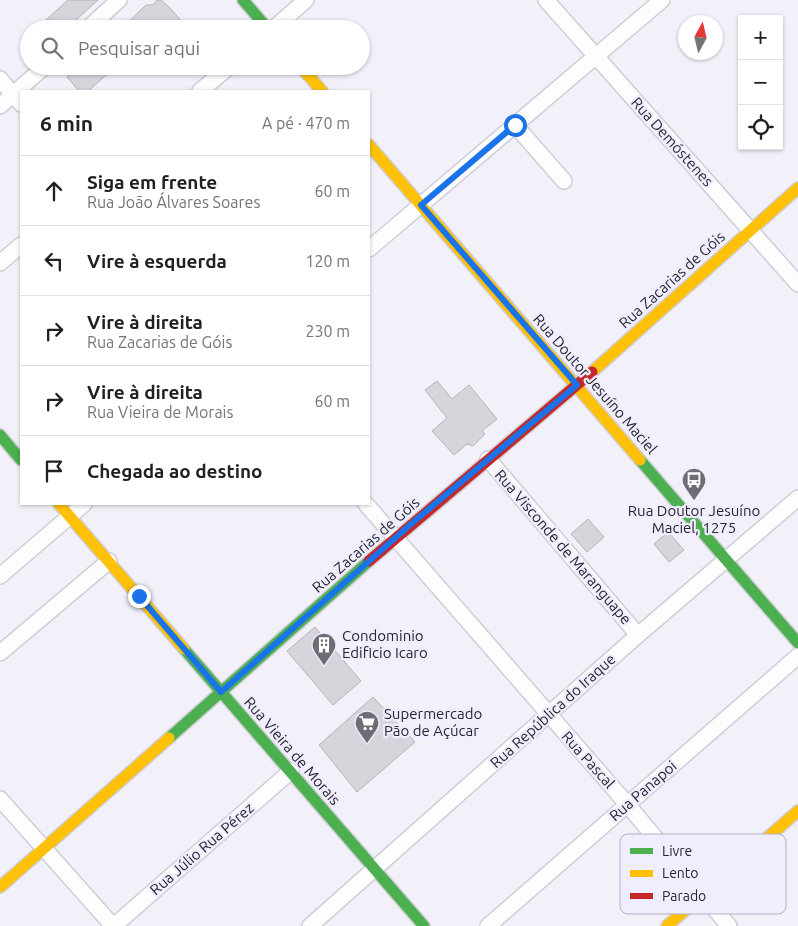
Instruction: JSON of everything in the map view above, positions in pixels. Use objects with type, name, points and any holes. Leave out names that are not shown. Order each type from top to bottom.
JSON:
[{"type":"street","points":[[97,20],[119,0]]},
{"type":"street","points":[[243,0],[260,20]]},
{"type":"street","points":[[283,20],[306,0]]},
{"type":"street","name":"Rua Demóstenes","points":[[546,0],[798,284]]},
{"type":"street","points":[[370,248],[662,0]]},
{"type":"street","points":[[25,90],[37,75]]},
{"type":"street","points":[[201,90],[219,75]]},
{"type":"street","points":[[308,75],[321,90]]},
{"type":"street","points":[[0,79],[17,99],[0,106]]},
{"type":"street","points":[[515,125],[564,181]]},
{"type":"street","name":"Rua Doutor Jesuíno Maciel","points":[[370,146],[798,643]]},
{"type":"street","name":"Rua Zacarias de Góis","points":[[0,887],[396,538],[577,385],[798,188]]},
{"type":"street","points":[[0,263],[20,246]]},
{"type":"street","points":[[0,435],[20,459]]},
{"type":"street","name":"Rua Visconde de Maranguape","points":[[488,459],[638,635]]},
{"type":"street","name":"Rua República do Iraque","points":[[310,926],[638,635],[798,498]]},
{"type":"street","name":"Rua Vieira de Morais","points":[[60,505],[424,926]]},
{"type":"street","points":[[0,576],[83,505]]},
{"type":"street","name":"Rua Pascal","points":[[367,505],[652,834]]},
{"type":"street","points":[[0,653],[109,561]]},
{"type":"street","name":"Rua Panapoi","points":[[488,926],[798,656]]},
{"type":"street","name":"Rua Júlio Rua Pérez","points":[[113,926],[291,771]]},
{"type":"street","points":[[0,799],[113,926]]},
{"type":"street","points":[[775,834],[796,816]]},
{"type":"street","points":[[666,926],[680,914]]},
{"type":"street","name":"Rua Pascal","points":[[720,914],[730,926]]},
{"type":"building","points":[[68,0],[98,0],[76,20],[46,20]]},
{"type":"building","points":[[157,0],[161,0],[180,20],[130,20],[146,5],[153,5]]},
{"type":"building","points":[[69,75],[107,75],[89,90],[78,90],[67,77]]},
{"type":"building","points":[[437,381],[452,399],[469,385],[497,419],[482,431],[485,434],[473,446],[467,444],[454,455],[432,431],[447,418],[425,390]]},
{"type":"building","points":[[588,519],[604,537],[587,552],[571,534]]},
{"type":"building","points":[[668,532],[684,550],[669,562],[654,544]]},
{"type":"building","name":"Condominio Edificio Icaro","points":[[315,627],[361,681],[333,705],[287,651]]},
{"type":"building","name":"Supermercado Pão de Açúcar","points":[[373,697],[415,742],[357,792],[319,745]]},
{"type":"traffic: fast","points":[[243,0],[260,20]]},
{"type":"traffic: fast","points":[[0,435],[20,459]]},
{"type":"traffic: fast","points":[[640,460],[798,643]]},
{"type":"traffic: fast","points":[[169,738],[369,561]]},
{"type":"traffic: fast","points":[[184,649],[424,926]]},
{"type":"traffic: slow","points":[[308,75],[321,90]]},
{"type":"traffic: slow","points":[[370,146],[640,460]]},
{"type":"traffic: slow","points":[[592,372],[798,188]]},
{"type":"traffic: slow","points":[[60,505],[184,649]]},
{"type":"traffic: slow","points":[[0,887],[169,738]]},
{"type":"traffic: slow","points":[[772,834],[798,811]]},
{"type":"traffic: slow","points":[[667,926],[681,914]]},
{"type":"traffic: jam","points":[[369,561],[592,372]]},
{"type":"place","name":"Rua Doutor Jesuíno Maciel, 1275","points":[[694,501]]},
{"type":"place","name":"Condominio Edificio Icaro","points":[[324,666]]},
{"type":"place","name":"Supermercado Pão de Açúcar","points":[[367,744]]},
{"type":"route","points":[[139,596],[221,692],[411,524],[577,385],[421,205],[515,125]]}]
